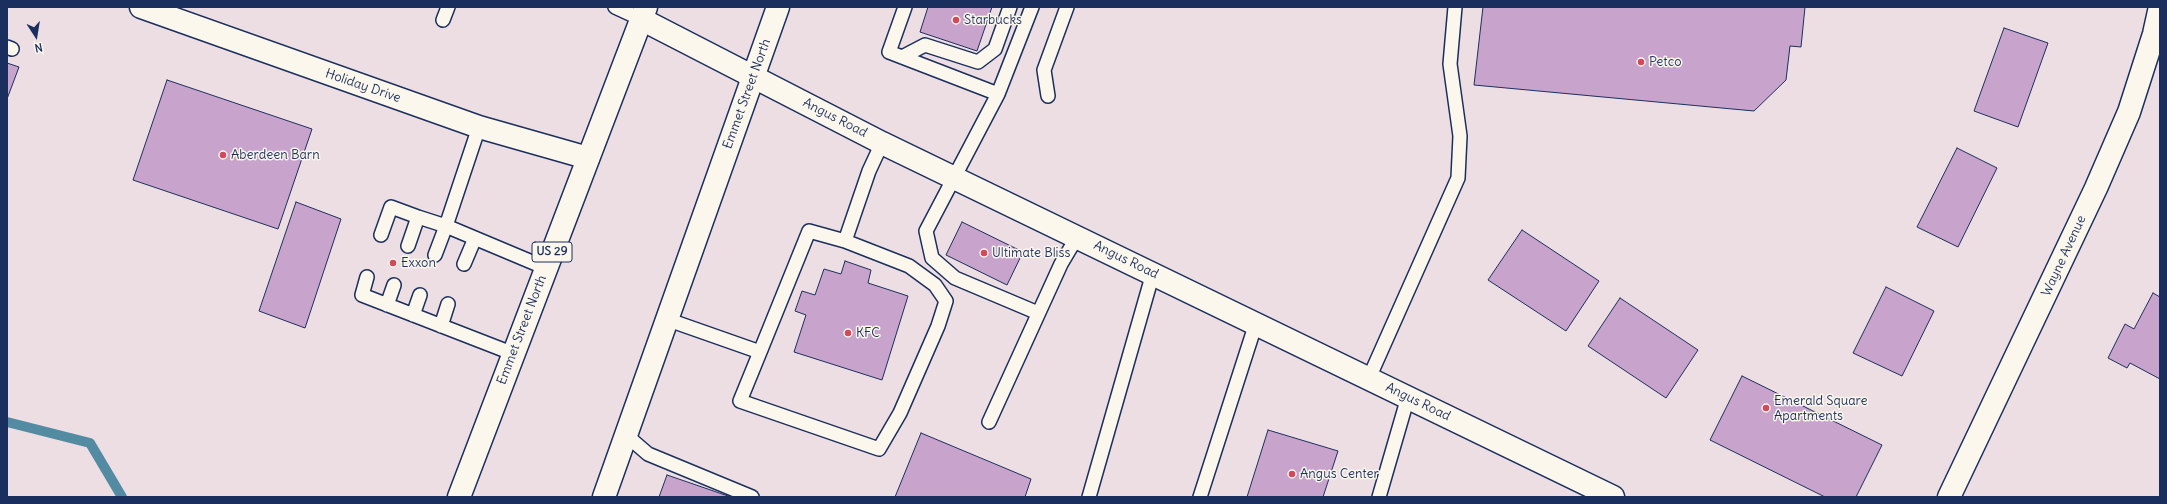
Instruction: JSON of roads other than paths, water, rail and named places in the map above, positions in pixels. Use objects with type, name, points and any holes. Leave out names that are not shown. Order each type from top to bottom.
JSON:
[{"type":"main road","name":"Holiday Drive","points":[[141,7],[480,127],[588,158]]},
{"type":"main road","name":"Emmet Street North","points":[[604,497],[778,7]]},
{"type":"main road","name":"Wayne Avenue","points":[[1949,497],[2096,188],[2129,112],[2154,34],[2160,7]]},
{"type":"main road","name":"Angus Road","points":[[644,13],[753,76],[882,143],[1613,497]]},
{"type":"main road","name":"Emmet Street North","points":[[459,497],[644,13]]},
{"type":"lane","points":[[443,20],[448,7]]},
{"type":"lane","points":[[615,7],[644,13]]},
{"type":"lane","points":[[905,7],[889,52],[998,94]]},
{"type":"lane","points":[[902,57],[925,45],[978,62],[995,49],[1010,7]]},
{"type":"lane","points":[[1032,7],[998,94],[926,231],[932,258],[955,278],[1038,313]]},
{"type":"lane","points":[[1048,96],[1044,70],[1067,7]]},
{"type":"lane","points":[[1369,378],[1458,178],[1460,136],[1450,64],[1455,7]]},
{"type":"lane","points":[[435,255],[480,127]]},
{"type":"lane","points":[[845,241],[869,171],[882,143]]},
{"type":"lane","points":[[381,236],[391,207],[446,226],[546,268]]},
{"type":"lane","points":[[408,246],[418,217]]},
{"type":"lane","points":[[809,231],[845,241],[909,266],[935,284],[946,301],[938,326],[900,413],[879,449],[740,402],[760,352],[809,231]]},
{"type":"lane","points":[[989,422],[1060,264],[1077,237]]},
{"type":"lane","points":[[464,264],[474,238]]},
{"type":"lane","points":[[1089,497],[1153,273]]},
{"type":"lane","points":[[367,277],[362,295],[387,306],[514,354]]},
{"type":"lane","points":[[387,306],[394,285]]},
{"type":"lane","points":[[413,315],[420,295]]},
{"type":"lane","points":[[441,326],[448,304]]},
{"type":"lane","points":[[666,319],[760,352]]},
{"type":"lane","points":[[1200,497],[1256,323]]},
{"type":"lane","points":[[1379,497],[1408,397]]},
{"type":"lane","points":[[626,435],[648,454],[752,497]]},
{"type":"waterway","points":[[7,422],[90,443],[122,497]]},
{"type":"place","name":"Starbucks","points":[[956,20]]},
{"type":"place","name":"Petco","points":[[1641,62]]},
{"type":"place","name":"Aberdeen Barn","points":[[223,155]]},
{"type":"place","name":"Ultimate Bliss","points":[[984,253]]},
{"type":"place","name":"Exxon","points":[[393,263]]},
{"type":"place","name":"KFC","points":[[848,333]]},
{"type":"place","name":"Emerald Square Apartments","points":[[1766,408]]},
{"type":"place","name":"Angus Center","points":[[1292,474]]}]
